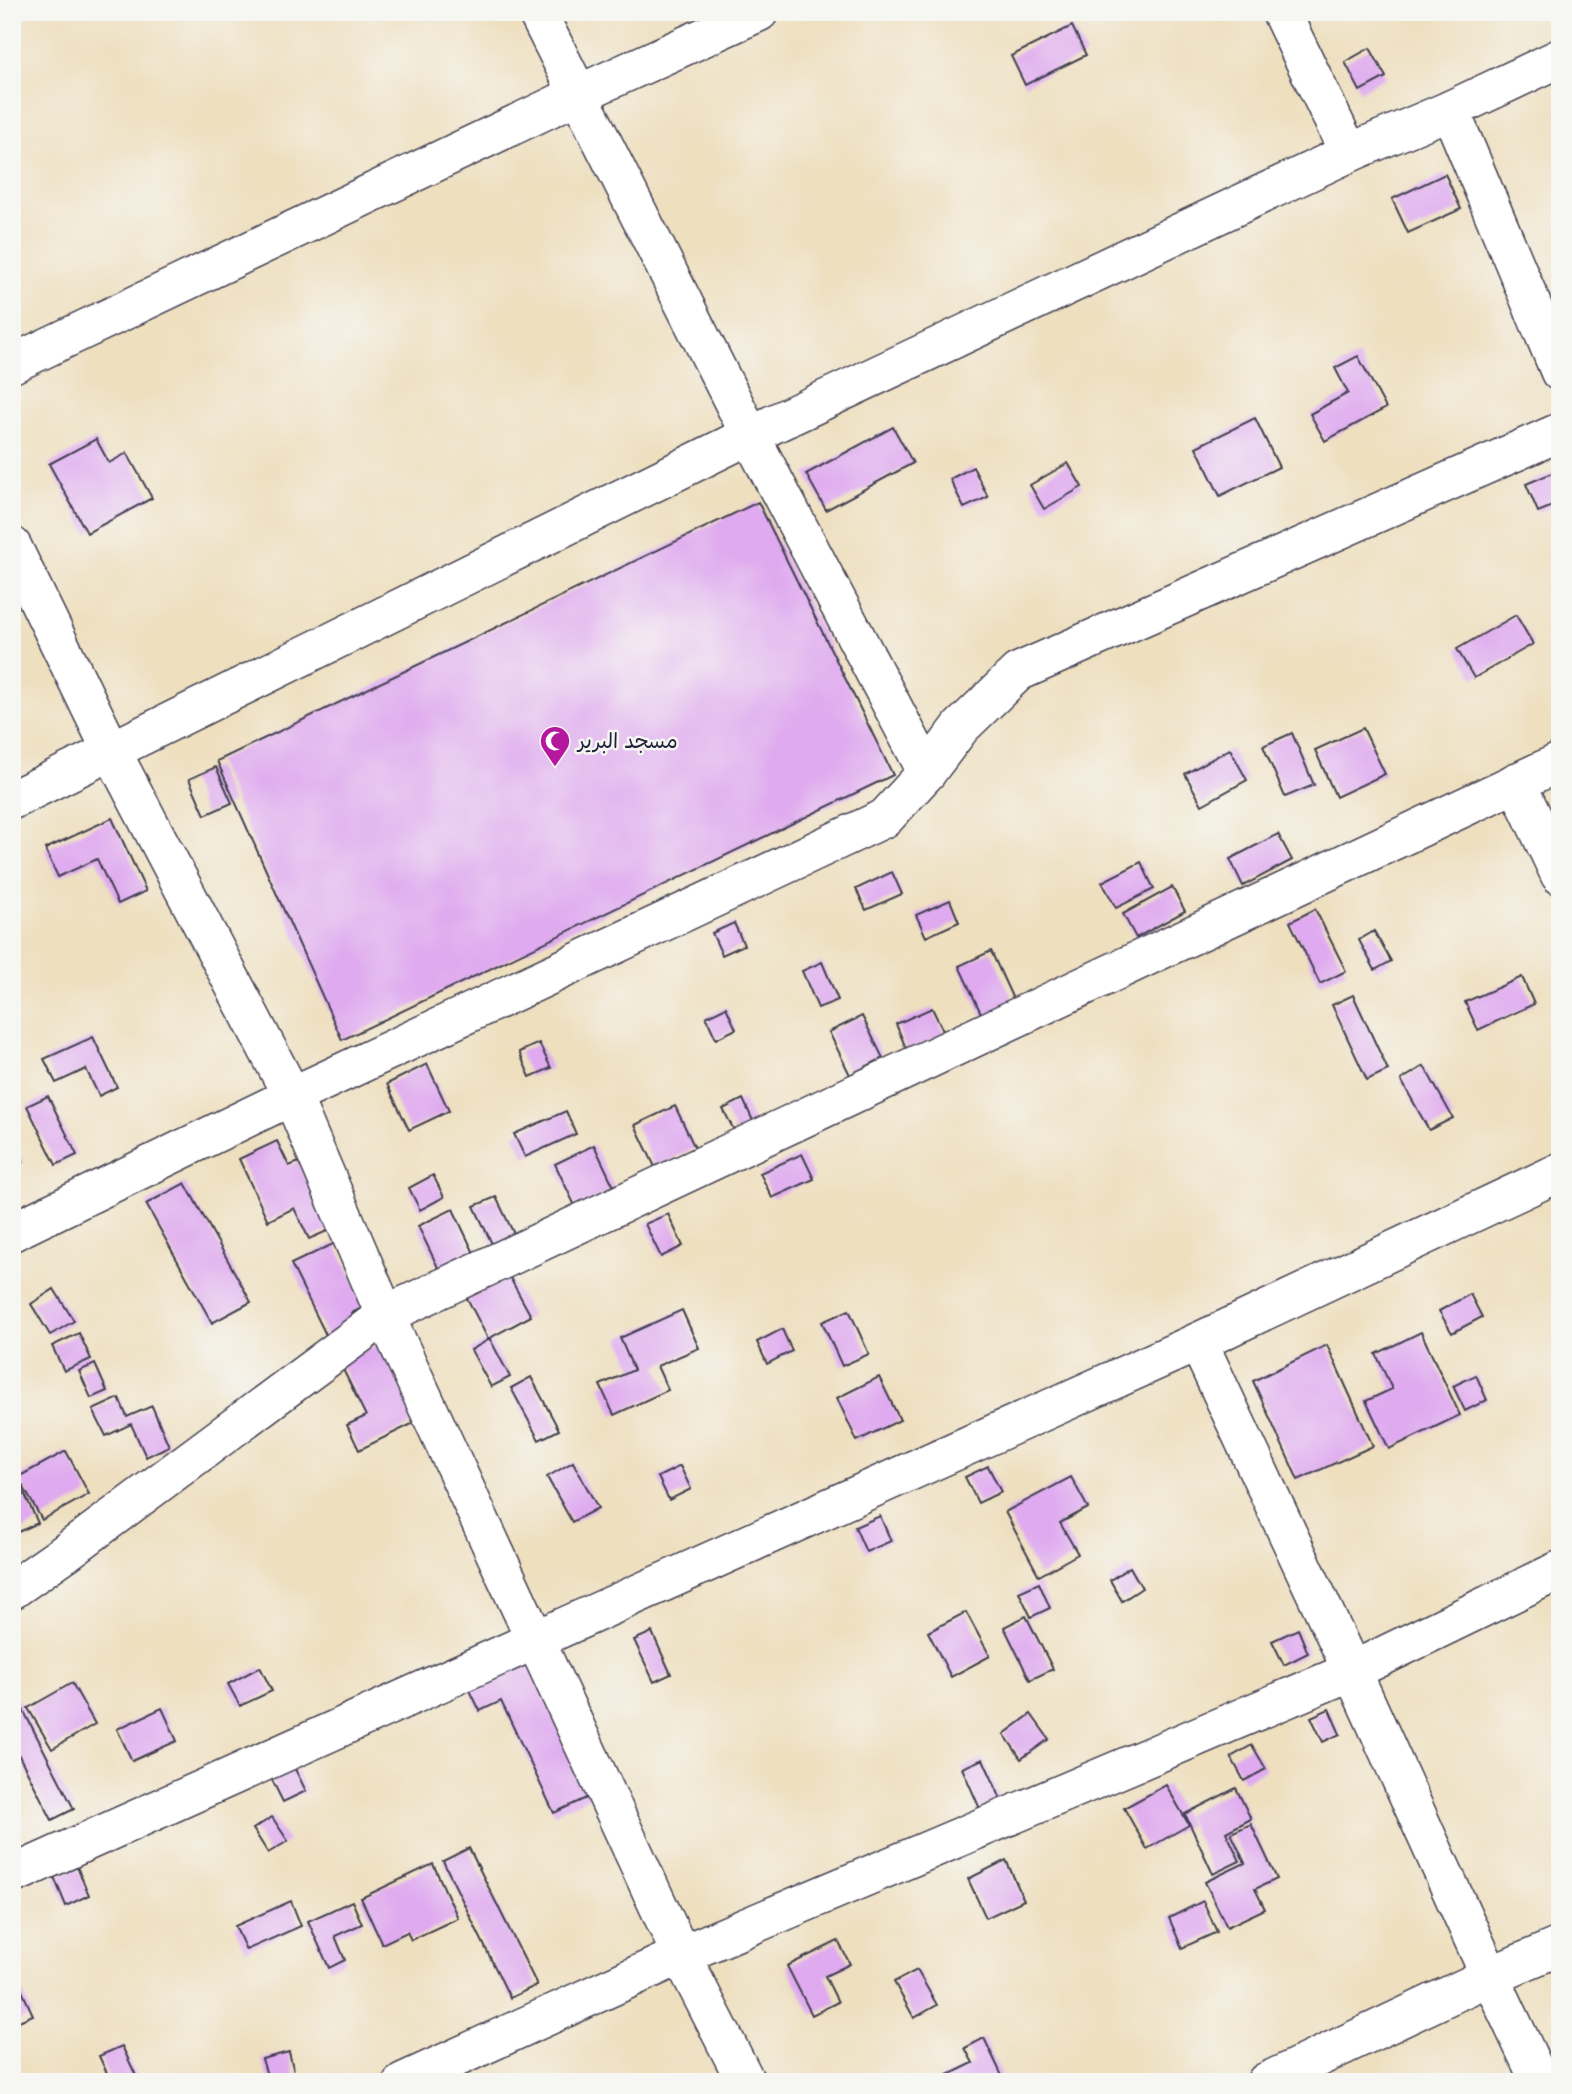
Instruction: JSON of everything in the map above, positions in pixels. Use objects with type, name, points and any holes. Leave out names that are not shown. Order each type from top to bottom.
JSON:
[{"type":"street","points":[[537,12],[750,435],[927,772]]},
{"type":"street","points":[[12,363],[579,94],[759,12]]},
{"type":"street","points":[[1281,12],[1349,153]]},
{"type":"street","points":[[12,800],[750,435],[1349,153],[1450,110],[1560,58]]},
{"type":"street","points":[[1450,110],[1560,372]]},
{"type":"street","points":[[12,1232],[292,1096],[885,818],[927,772],[961,727],[1018,672],[1560,432]]},
{"type":"street","points":[[12,546],[112,752],[292,1096],[385,1315],[681,1955],[746,2082]]},
{"type":"street","points":[[12,1590],[385,1315],[1560,762]]},
{"type":"street","points":[[1516,782],[1560,875]]},
{"type":"street","points":[[12,1875],[1198,1342],[1560,1172]]},
{"type":"street","points":[[1198,1342],[1540,2082]]},
{"type":"street","points":[[403,2082],[681,1955],[1352,1671],[1560,1570]]},
{"type":"street","points":[[1266,2082],[1490,1976],[1560,1946]]},
{"type":"building","points":[[1072,26],[1086,55],[1025,85],[1011,56]]},
{"type":"building","points":[[1370,48],[1386,77],[1360,91],[1345,62]]},
{"type":"building","points":[[1445,174],[1461,209],[1408,233],[1392,199]]},
{"type":"building","points":[[1358,356],[1386,408],[1325,441],[1310,414],[1348,393],[1335,368]]},
{"type":"building","points":[[1255,418],[1279,467],[1220,496],[1196,447]]},
{"type":"building","points":[[893,427],[913,463],[826,510],[806,474]]},
{"type":"building","points":[[96,439],[109,463],[127,453],[152,498],[87,533],[49,464]]},
{"type":"building","points":[[1068,463],[1082,487],[1044,509],[1030,485]]},
{"type":"building","points":[[973,467],[988,497],[964,508],[950,479]]},
{"type":"building","points":[[1557,471],[1560,476],[1560,503],[1538,512],[1526,484]]},
{"type":"building","name":"مسجد البرير","points":[[758,502],[893,775],[342,1040],[217,761]]},
{"type":"building","points":[[1516,615],[1533,644],[1474,678],[1457,649]]},
{"type":"building","points":[[1363,728],[1385,774],[1336,797],[1315,750]]},
{"type":"building","points":[[1292,733],[1314,785],[1285,797],[1263,746]]},
{"type":"building","points":[[1230,749],[1247,780],[1202,805],[1185,774]]},
{"type":"building","points":[[216,767],[232,803],[205,815],[189,779]]},
{"type":"building","points":[[112,818],[146,891],[118,904],[97,859],[58,877],[45,849]]},
{"type":"building","points":[[1278,834],[1292,860],[1243,886],[1230,859]]},
{"type":"building","points":[[1141,862],[1154,889],[1116,908],[1102,882]]},
{"type":"building","points":[[892,872],[902,894],[866,910],[856,889]]},
{"type":"building","points":[[1172,887],[1185,911],[1136,938],[1123,914]]},
{"type":"building","points":[[950,900],[959,922],[926,937],[916,915]]},
{"type":"building","points":[[1315,909],[1346,971],[1320,984],[1290,922]]},
{"type":"building","points":[[734,923],[744,945],[722,955],[712,933]]},
{"type":"building","points":[[1374,931],[1391,961],[1375,970],[1359,940]]},
{"type":"building","points":[[991,951],[1017,1008],[985,1022],[959,966]]},
{"type":"building","points":[[822,962],[838,1000],[818,1008],[802,971]]},
{"type":"building","points":[[1522,977],[1534,1004],[1478,1030],[1465,1002]]},
{"type":"building","points":[[1353,995],[1388,1070],[1367,1080],[1332,1005]]},
{"type":"building","points":[[726,1007],[736,1029],[716,1039],[706,1017]]},
{"type":"building","points":[[932,1008],[945,1035],[907,1051],[896,1024]]},
{"type":"building","points":[[862,1016],[883,1058],[850,1075],[829,1032]]},
{"type":"building","points":[[93,1037],[117,1087],[99,1096],[86,1069],[56,1083],[44,1059]]},
{"type":"building","points":[[539,1043],[551,1068],[530,1077],[519,1052]]},
{"type":"building","points":[[427,1064],[449,1111],[409,1130],[387,1084]]},
{"type":"building","points":[[1424,1066],[1453,1118],[1429,1130],[1401,1080]]},
{"type":"building","points":[[48,1096],[77,1155],[56,1165],[27,1106]]},
{"type":"building","points":[[743,1099],[754,1123],[735,1132],[723,1109]]},
{"type":"building","points":[[675,1106],[695,1148],[655,1167],[635,1125]]},
{"type":"building","points":[[566,1111],[576,1134],[525,1157],[514,1134]]},
{"type":"building","points":[[12,1139],[23,1162],[12,1167]]},
{"type":"building","points":[[277,1141],[289,1166],[302,1161],[334,1228],[309,1239],[294,1208],[268,1221],[239,1159]]},
{"type":"building","points":[[594,1145],[615,1189],[576,1208],[555,1164]]},
{"type":"building","points":[[802,1154],[814,1179],[772,1198],[760,1173]]},
{"type":"building","points":[[433,1175],[444,1197],[420,1210],[409,1188]]},
{"type":"building","points":[[185,1183],[251,1302],[212,1323],[146,1204]]},
{"type":"building","points":[[496,1197],[515,1236],[493,1246],[474,1206]]},
{"type":"building","points":[[453,1209],[482,1270],[447,1286],[418,1226]]},
{"type":"building","points":[[668,1214],[683,1246],[661,1257],[645,1224]]},
{"type":"building","points":[[335,1243],[366,1306],[352,1313],[369,1349],[380,1343],[418,1421],[359,1450],[347,1425],[366,1416],[291,1264]]},
{"type":"building","points":[[509,1276],[531,1316],[488,1339],[467,1298]]},
{"type":"building","points":[[54,1289],[74,1321],[50,1335],[31,1304]]},
{"type":"building","points":[[1470,1294],[1482,1317],[1452,1333],[1439,1311]]},
{"type":"building","points":[[682,1310],[699,1348],[657,1366],[668,1390],[614,1415],[600,1385],[634,1370],[620,1338]]},
{"type":"building","points":[[849,1310],[869,1354],[842,1366],[822,1322]]},
{"type":"building","points":[[782,1329],[792,1351],[767,1364],[757,1342]]},
{"type":"building","points":[[1421,1332],[1460,1415],[1389,1449],[1366,1401],[1392,1389],[1376,1354]]},
{"type":"building","points":[[79,1333],[91,1359],[64,1371],[52,1346]]},
{"type":"building","points":[[490,1339],[510,1377],[491,1387],[471,1350]]},
{"type":"building","points":[[1327,1345],[1373,1446],[1298,1480],[1253,1381]]},
{"type":"building","points":[[95,1364],[107,1391],[91,1398],[79,1371]]},
{"type":"building","points":[[1476,1375],[1487,1400],[1465,1411],[1453,1386]]},
{"type":"building","points":[[531,1377],[559,1430],[539,1440],[511,1388]]},
{"type":"building","points":[[879,1377],[900,1420],[857,1441],[837,1398]]},
{"type":"building","points":[[119,1398],[127,1417],[152,1406],[169,1446],[146,1457],[131,1424],[106,1436],[93,1410]]},
{"type":"building","points":[[66,1451],[89,1494],[42,1520],[18,1477]]},
{"type":"building","points":[[573,1462],[598,1508],[572,1522],[547,1477]]},
{"type":"building","points":[[680,1466],[691,1489],[669,1500],[658,1477]]},
{"type":"building","points":[[988,1466],[1001,1492],[978,1503],[965,1477]]},
{"type":"building","points":[[15,1473],[38,1523],[12,1535],[12,1474]]},
{"type":"building","points":[[1071,1477],[1088,1508],[1060,1523],[1078,1554],[1039,1576],[1005,1512]]},
{"type":"building","points":[[880,1516],[891,1541],[866,1552],[855,1527]]},
{"type":"building","points":[[1130,1567],[1142,1588],[1122,1601],[1110,1580]]},
{"type":"building","points":[[1039,1583],[1050,1608],[1031,1617],[1019,1592]]},
{"type":"building","points":[[966,1612],[990,1656],[951,1677],[928,1632]]},
{"type":"building","points":[[1026,1616],[1053,1669],[1030,1680],[1004,1627]]},
{"type":"building","points":[[1298,1629],[1308,1653],[1284,1665],[1272,1641]]},
{"type":"building","points":[[652,1632],[671,1674],[654,1682],[634,1640]]},
{"type":"building","points":[[530,1654],[593,1795],[554,1813],[501,1701],[480,1711],[467,1684]]},
{"type":"building","points":[[260,1667],[272,1691],[240,1706],[228,1684]]},
{"type":"building","points":[[72,1683],[95,1724],[52,1749],[28,1708]]},
{"type":"building","points":[[12,1688],[74,1809],[52,1820],[12,1742]]},
{"type":"building","points":[[162,1708],[177,1741],[132,1761],[117,1729]]},
{"type":"building","points":[[1329,1709],[1340,1734],[1323,1742],[1311,1717]]},
{"type":"building","points":[[1031,1714],[1049,1739],[1021,1759],[1004,1734]]},
{"type":"building","points":[[1252,1745],[1266,1769],[1244,1781],[1231,1757]]},
{"type":"building","points":[[287,1753],[306,1791],[283,1802],[264,1764]]},
{"type":"building","points":[[983,1759],[1005,1808],[984,1818],[962,1768]]},
{"type":"building","points":[[1166,1785],[1189,1825],[1147,1849],[1124,1808]]},
{"type":"building","points":[[1236,1788],[1251,1819],[1226,1832],[1240,1861],[1213,1874],[1185,1814]]},
{"type":"building","points":[[272,1817],[288,1841],[268,1853],[253,1829]]},
{"type":"building","points":[[1251,1824],[1277,1879],[1255,1889],[1265,1909],[1227,1927],[1205,1882],[1245,1863],[1231,1833]]},
{"type":"building","points":[[469,1848],[537,1985],[510,1998],[443,1861]]},
{"type":"building","points":[[1006,1860],[1024,1900],[986,1918],[968,1879]]},
{"type":"building","points":[[433,1864],[458,1918],[411,1940],[407,1932],[382,1944],[361,1898]]},
{"type":"building","points":[[77,1867],[89,1895],[66,1906],[54,1877]]},
{"type":"building","points":[[291,1901],[301,1926],[246,1950],[235,1926]]},
{"type":"building","points":[[352,1901],[362,1924],[335,1936],[345,1960],[329,1968],[308,1921]]},
{"type":"building","points":[[1203,1901],[1217,1932],[1182,1948],[1169,1918]]},
{"type":"building","points":[[838,1941],[850,1964],[825,1976],[838,2002],[812,2015],[787,1966]]},
{"type":"building","points":[[12,1969],[33,2015],[12,2024]]},
{"type":"building","points":[[917,1970],[937,2005],[914,2018],[894,1982]]},
{"type":"building","points":[[984,2038],[1005,2082],[934,2082],[973,2063],[965,2048]]},
{"type":"building","points":[[122,2046],[139,2082],[111,2082],[99,2056]]},
{"type":"building","points":[[289,2052],[296,2080],[269,2082],[262,2059]]},
{"type":"place","name":"مسجد البرير","points":[[555,768]]}]
